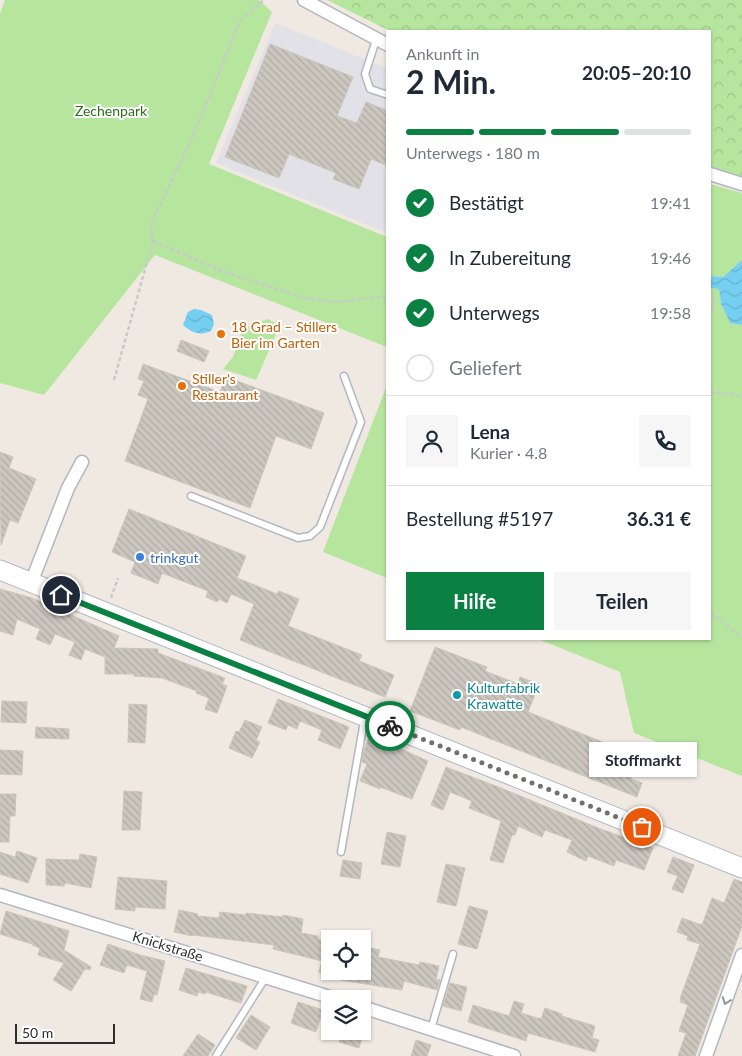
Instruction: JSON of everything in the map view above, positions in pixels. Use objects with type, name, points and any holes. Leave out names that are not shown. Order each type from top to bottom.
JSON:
[{"type":"main road","points":[[0,570],[742,868]]},
{"type":"street","points":[[304,0],[382,42]]},
{"type":"street","points":[[711,174],[742,184]]},
{"type":"street","points":[[31,583],[68,488],[82,462]]},
{"type":"street","name":"Knickstraße","points":[[0,895],[321,994]]},
{"type":"street","points":[[706,1056],[742,955]]},
{"type":"street","points":[[371,1010],[514,1056]]},
{"type":"lane","points":[[382,42],[365,74],[370,89],[386,94]]},
{"type":"lane","points":[[191,496],[298,538],[310,536],[320,527],[361,422],[344,376]]},
{"type":"lane","points":[[341,852],[366,717]]},
{"type":"lane","points":[[431,1029],[453,954]]},
{"type":"lane","points":[[216,1056],[266,977]]},
{"type":"path","points":[[114,380],[154,241],[151,224],[192,138],[240,21],[264,0]]},
{"type":"path","points":[[154,241],[222,270],[306,298],[336,302],[386,296]]},
{"type":"path","points":[[711,314],[714,294]]},
{"type":"path","points":[[711,392],[742,397]]},
{"type":"path","points":[[106,612],[118,578]]},
{"type":"path","points":[[711,614],[742,637]]},
{"type":"shaded area","points":[[275,23],[386,68],[386,233],[216,163]]},
{"type":"green space","name":"Zechenpark","points":[[5,0],[259,0],[272,12],[209,164],[386,237],[386,347],[155,255],[44,395],[0,383],[0,14]]},
{"type":"green space","points":[[327,0],[742,0],[742,178],[711,168],[711,30],[388,30]]},
{"type":"green space","points":[[711,184],[742,193],[742,260],[723,277],[711,276]]},
{"type":"green space","points":[[711,288],[719,289],[721,304],[730,323],[742,325],[742,776],[634,733],[620,672],[540,640],[711,640]]},
{"type":"green space","points":[[267,319],[280,325],[256,380],[223,369],[233,357],[243,329]]},
{"type":"green space","points":[[386,388],[386,578],[323,552]]},
{"type":"water","points":[[742,260],[742,325],[730,323],[721,304],[719,289],[711,288],[711,276],[723,277]]},
{"type":"water","points":[[194,309],[212,315],[214,324],[211,331],[196,333],[183,325],[188,312]]},
{"type":"building","points":[[270,44],[353,77],[337,116],[357,123],[366,102],[386,110],[386,165],[371,159],[359,189],[333,179],[336,173],[289,154],[279,178],[225,157]]},
{"type":"building","points":[[181,340],[209,351],[204,362],[177,351]]},
{"type":"building","points":[[143,364],[220,392],[226,377],[324,413],[311,449],[276,436],[250,508],[125,461],[148,399],[138,395],[144,381],[138,379]]},
{"type":"building","points":[[0,452],[13,457],[9,468],[36,479],[18,523],[10,520],[1,545]]},
{"type":"building","points":[[129,509],[246,556],[237,578],[277,594],[279,591],[299,599],[288,626],[362,655],[359,661],[394,675],[385,697],[240,640],[254,604],[231,594],[227,603],[219,599],[217,602],[206,597],[208,591],[162,573],[158,584],[131,573],[135,562],[112,552]]},
{"type":"building","points":[[0,589],[32,598],[119,636],[114,648],[158,649],[158,653],[225,678],[222,684],[227,686],[217,713],[205,709],[209,698],[196,693],[197,691],[162,678],[134,676],[134,674],[105,674],[105,657],[85,649],[81,660],[69,655],[75,642],[55,634],[50,645],[36,639],[40,629],[17,619],[13,635],[0,631]]},
{"type":"building","points":[[435,647],[487,667],[485,671],[518,684],[520,677],[539,684],[528,712],[615,747],[616,744],[640,754],[631,779],[642,783],[637,797],[461,727],[460,730],[410,711]]},
{"type":"building","points":[[278,699],[349,727],[340,749],[318,740],[322,730],[300,721],[297,729],[288,725],[286,730],[268,723]]},
{"type":"building","points":[[2,701],[27,702],[26,723],[1,722]]},
{"type":"building","points":[[129,704],[147,705],[145,743],[128,742]]},
{"type":"building","points":[[245,720],[262,727],[256,740],[260,742],[252,758],[229,748],[236,731],[239,732]]},
{"type":"building","points":[[36,727],[69,729],[69,739],[35,738]]},
{"type":"building","points":[[370,735],[428,761],[412,799],[360,781],[367,764],[362,762]]},
{"type":"building","points":[[0,750],[23,751],[22,775],[0,774]]},
{"type":"building","points":[[446,767],[653,848],[644,870],[616,860],[614,866],[588,856],[586,861],[567,852],[572,840],[545,830],[542,837],[518,826],[515,835],[512,835],[503,863],[490,860],[501,821],[469,808],[472,801],[450,792],[443,810],[431,805]]},
{"type":"building","points":[[124,791],[142,792],[140,830],[122,830]]},
{"type":"building","points":[[0,794],[16,794],[15,816],[10,816],[9,842],[0,842]]},
{"type":"building","points":[[387,832],[406,836],[400,867],[381,864]]},
{"type":"building","points":[[17,851],[37,858],[28,883],[0,874],[0,852],[15,857]]},
{"type":"building","points":[[80,854],[97,857],[91,888],[65,883],[64,886],[46,885],[46,859],[79,860]]},
{"type":"building","points":[[673,857],[694,865],[683,893],[672,889],[678,876],[667,872]]},
{"type":"building","points":[[343,860],[362,863],[360,879],[340,876]]},
{"type":"building","points":[[446,864],[465,868],[456,906],[437,902]]},
{"type":"building","points":[[118,877],[167,881],[165,909],[135,907],[135,911],[115,909]]},
{"type":"building","points":[[734,879],[742,882],[742,926],[695,1056],[678,1056],[686,1033],[679,1031],[688,1005],[680,1002],[681,996],[700,944],[687,940],[688,936],[677,932],[682,918],[702,925],[712,898],[724,903]]},
{"type":"building","points":[[469,906],[488,911],[477,949],[458,944]]},
{"type":"building","points":[[179,910],[198,914],[197,916],[219,918],[220,912],[283,917],[283,915],[303,919],[301,933],[318,936],[318,939],[321,940],[321,961],[273,949],[274,945],[192,936],[174,932]]},
{"type":"building","points":[[6,911],[69,931],[64,950],[91,967],[90,970],[85,969],[71,991],[53,980],[64,963],[38,955],[40,948],[32,944],[0,934]]},
{"type":"building","points":[[108,944],[165,961],[157,995],[154,994],[152,1002],[140,999],[147,971],[127,965],[124,973],[100,965]]},
{"type":"building","points":[[371,948],[380,950],[378,957],[419,965],[420,962],[439,966],[436,979],[440,980],[437,990],[404,981],[402,990],[341,980],[371,980]]},
{"type":"building","points":[[186,968],[247,986],[241,1003],[206,992],[205,994],[198,992],[197,996],[179,990]]},
{"type":"building","points":[[450,983],[467,987],[461,1011],[443,1006]]},
{"type":"building","points":[[514,1001],[524,1004],[521,1013],[541,1019],[545,1008],[562,1014],[562,1016],[595,1026],[592,1038],[599,1040],[595,1052],[528,1033],[526,1041],[468,1022],[473,1005],[509,1016]]},
{"type":"building","points":[[298,1002],[321,1009],[316,1032],[291,1023]]},
{"type":"building","points":[[251,1015],[270,1027],[256,1050],[236,1038]]},
{"type":"building","points":[[198,1034],[215,1045],[208,1056],[183,1056]]},
{"type":"building","points":[[340,1040],[361,1040],[359,1048],[339,1042]]},
{"type":"building","points":[[416,1040],[431,1045],[427,1056],[411,1056]]},
{"type":"way so far","points":[[390,726],[642,827]]},
{"type":"place","name":"18 Grad – Stillers Bier im Garten","points":[[221,334]]},
{"type":"place","name":"Stiller's Restaurant","points":[[182,386]]},
{"type":"place","name":"trinkgut","points":[[140,557]]},
{"type":"place","name":"Kulturfabrik Krawatte","points":[[457,695]]},
{"type":"place","name":"Stoffmarkt","points":[[642,827]]},
{"type":"route","points":[[61,595],[390,726]]}]
